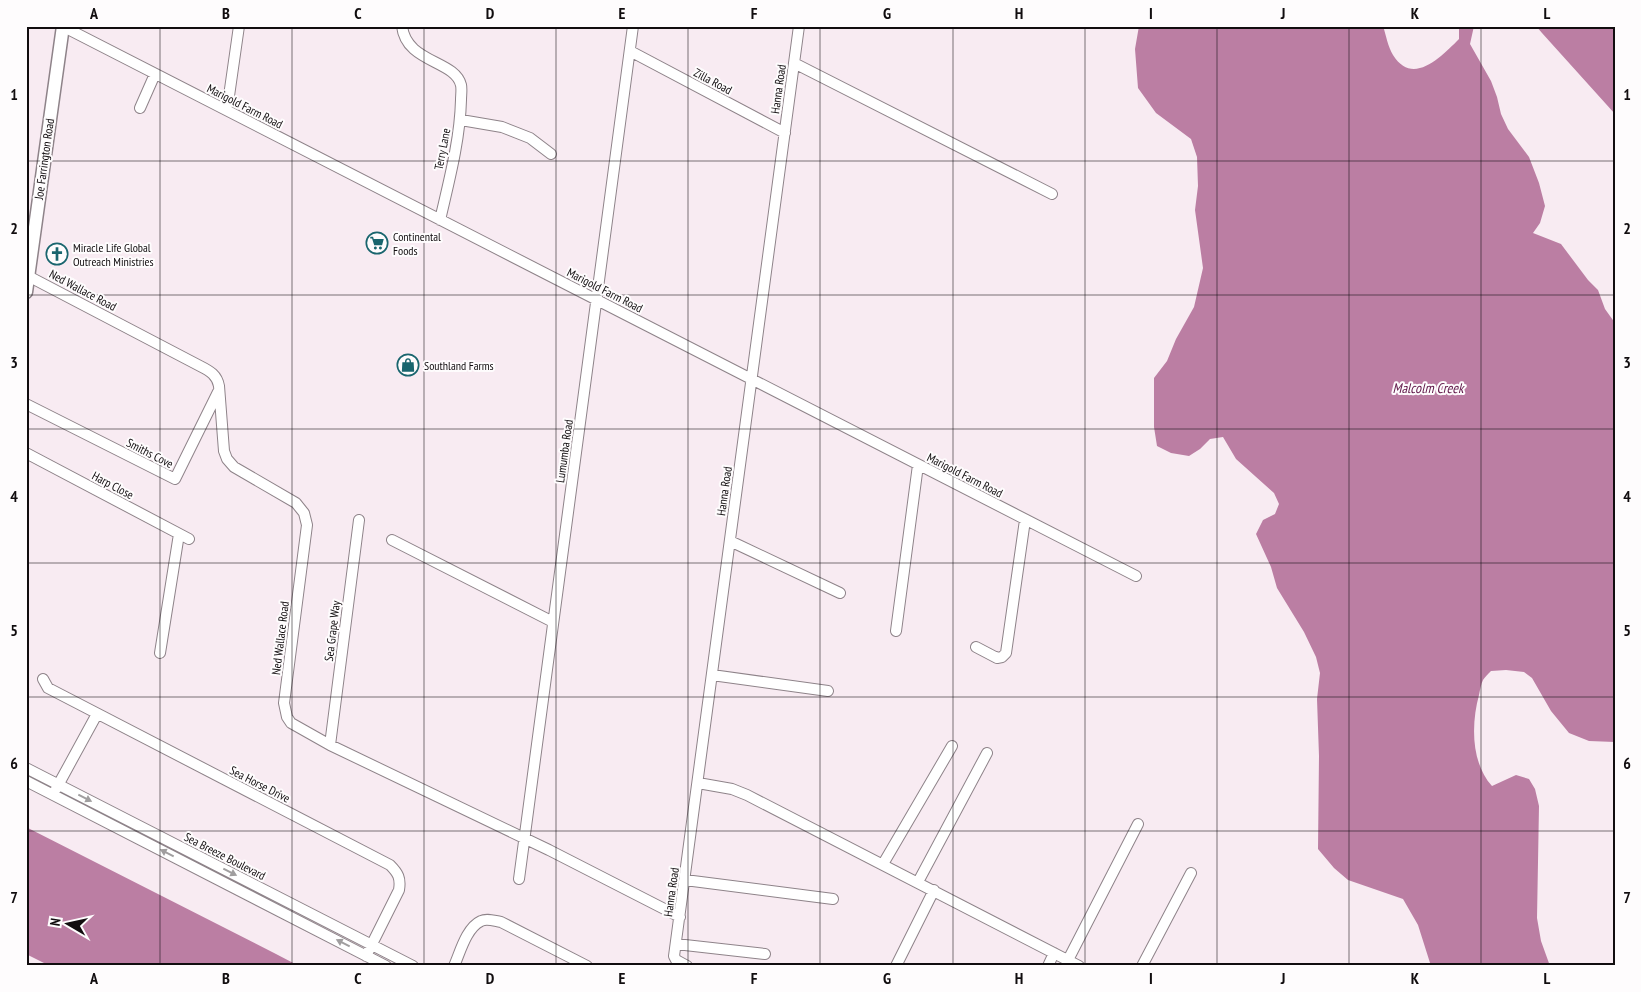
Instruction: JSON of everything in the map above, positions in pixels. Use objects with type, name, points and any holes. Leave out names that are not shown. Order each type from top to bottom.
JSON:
[{"type":"main road","name":"Joe Farrington Road","points":[[26,292],[30,236],[62,26]]},
{"type":"street","name":"Marigold Farm Road","points":[[62,26],[1136,576]]},
{"type":"street","points":[[225,109],[228,103],[239,26]]},
{"type":"street","points":[[402,26],[403,36],[409,44],[423,56],[452,71],[461,84],[461,120]]},
{"type":"street","name":"Lumumba Road","points":[[519,879],[634,26]]},
{"type":"street","name":"Hanna Road","points":[[687,966],[674,956],[799,26]]},
{"type":"street","name":"Zilla Road","points":[[630,51],[785,133]]},
{"type":"street","points":[[794,63],[1052,194]]},
{"type":"street","points":[[140,108],[155,74]]},
{"type":"street","name":"Terry Lane","points":[[440,220],[461,120],[502,127],[530,138],[552,154]]},
{"type":"street","name":"Ned Wallace Road","points":[[28,276],[204,367],[215,376],[219,390],[224,451],[229,462],[234,468],[296,503],[302,509],[307,525],[284,703],[284,710],[291,723],[330,745],[680,917]]},
{"type":"street","name":"Smiths Cove","points":[[26,404],[175,479],[219,390]]},
{"type":"street","name":"Harp Close","points":[[26,453],[189,539]]},
{"type":"street","points":[[896,631],[918,465]]},
{"type":"street","name":"Sea Grape Way","points":[[330,745],[359,520]]},
{"type":"street","points":[[976,647],[994,658],[1000,658],[1006,653],[1025,520]]},
{"type":"street","points":[[160,654],[179,534]]},
{"type":"street","points":[[392,540],[554,622]]},
{"type":"street","points":[[730,541],[840,593]]},
{"type":"street","points":[[712,675],[828,691]]},
{"type":"street","name":"Sea Horse Drive","points":[[43,679],[48,688],[96,714],[390,865],[398,872],[400,880],[398,890],[366,956]]},
{"type":"street","points":[[53,794],[96,714]]},
{"type":"street","points":[[884,864],[952,746]]},
{"type":"street","points":[[918,882],[987,753]]},
{"type":"street","name":"Sea Breeze Boulevard","points":[[26,768],[413,966]]},
{"type":"street","name":"Sea Breeze Boulevard","points":[[26,781],[386,966]]},
{"type":"street","points":[[698,783],[740,791],[1079,966]]},
{"type":"street","points":[[1068,960],[1138,824]]},
{"type":"street","points":[[1142,966],[1191,873]]},
{"type":"street","points":[[685,880],[833,899]]},
{"type":"street","points":[[896,966],[934,890]]},
{"type":"street","points":[[454,966],[470,932],[481,921],[488,920],[501,922],[587,966]]},
{"type":"street","points":[[676,944],[765,954]]},
{"type":"street","points":[[1048,966],[1054,953]]},
{"type":"water","name":"Malcolm Creek","points":[[1139,26],[1383,26],[1393,55],[1401,64],[1409,68],[1418,68],[1436,60],[1459,39],[1459,26],[1474,26],[1470,44],[1491,81],[1501,114],[1508,129],[1529,157],[1539,183],[1545,206],[1540,223],[1533,233],[1561,244],[1588,280],[1598,290],[1605,309],[1615,323],[1615,742],[1589,741],[1569,733],[1551,711],[1532,678],[1524,672],[1491,671],[1482,683],[1476,706],[1475,743],[1480,766],[1485,777],[1492,786],[1516,775],[1529,779],[1535,789],[1539,806],[1537,918],[1541,941],[1550,966],[1431,966],[1418,925],[1403,899],[1348,880],[1334,868],[1318,849],[1319,756],[1317,699],[1320,673],[1316,657],[1304,632],[1277,588],[1271,567],[1256,534],[1263,520],[1275,514],[1279,504],[1274,493],[1236,459],[1223,437],[1210,439],[1189,456],[1171,453],[1157,446],[1154,427],[1154,378],[1167,361],[1176,339],[1194,307],[1203,268],[1195,210],[1198,186],[1197,157],[1191,139],[1156,113],[1138,88],[1135,49]]},
{"type":"water","points":[[1536,26],[1615,26],[1615,114],[1542,33]]},
{"type":"water","points":[[26,827],[299,966],[50,966],[26,954]]},
{"type":"place","name":"Continental Foods","points":[[377,243]]},
{"type":"place","name":"Miracle Life Global Outreach Ministries","points":[[57,254]]},
{"type":"place","name":"Southland Farms","points":[[408,365]]}]
